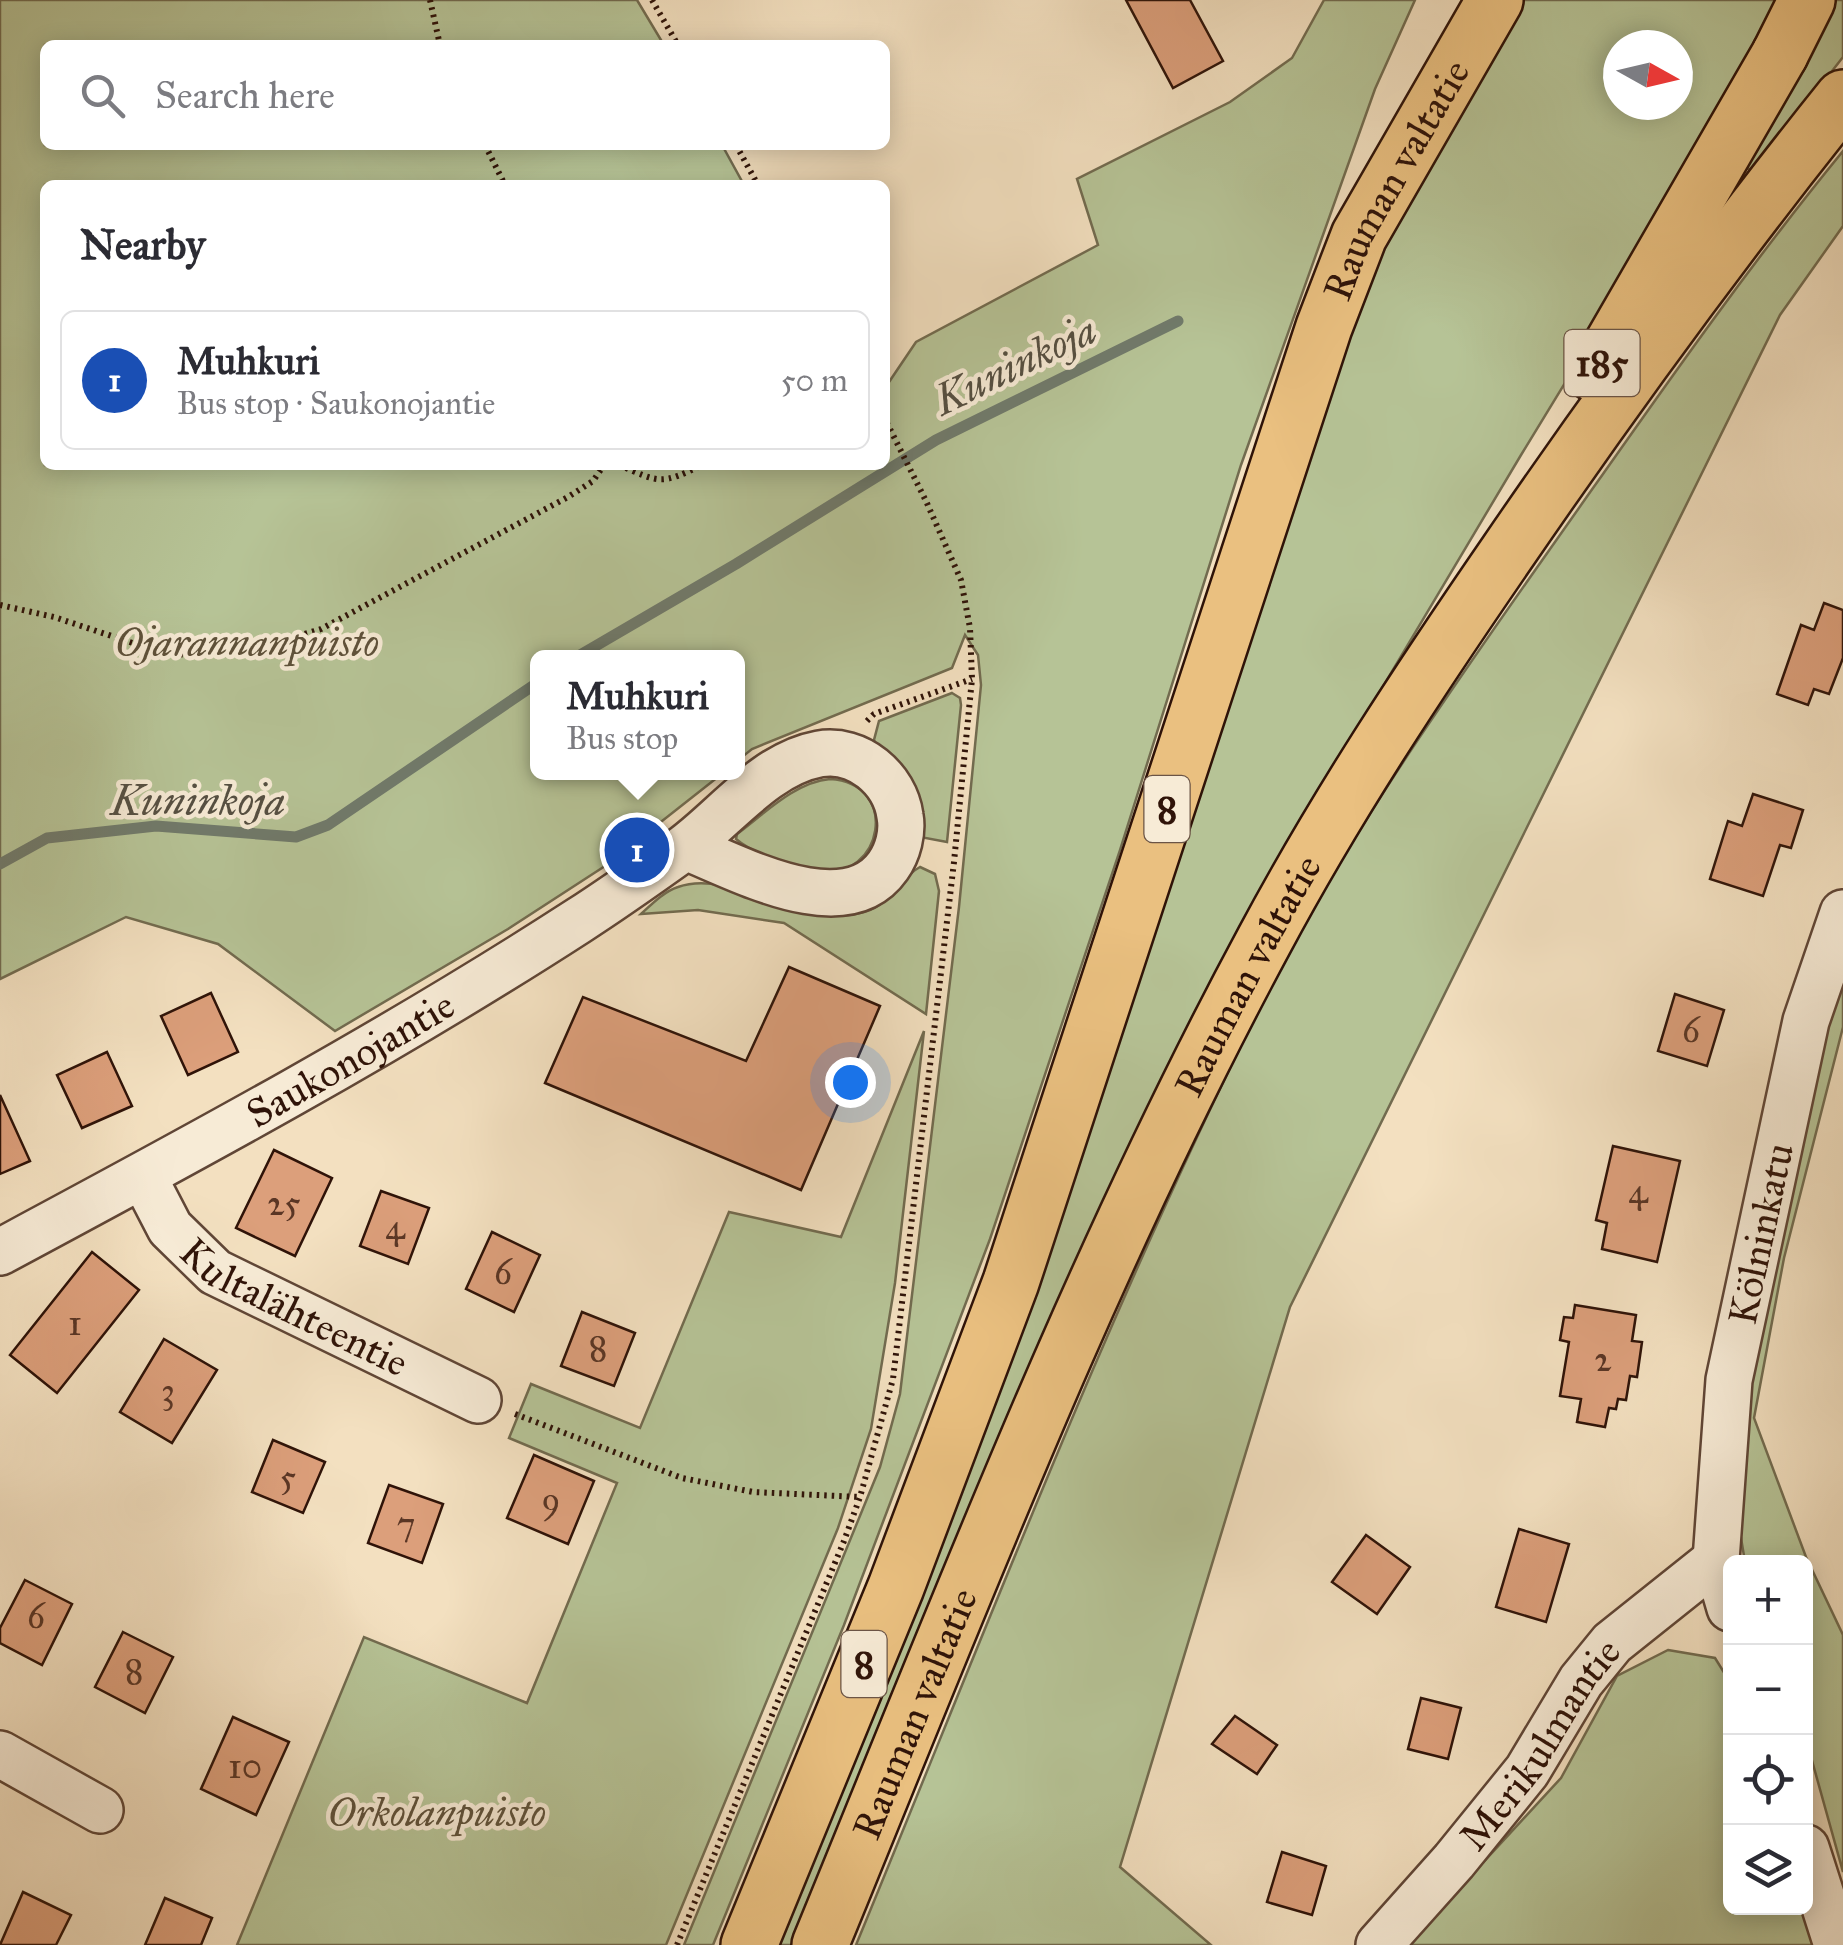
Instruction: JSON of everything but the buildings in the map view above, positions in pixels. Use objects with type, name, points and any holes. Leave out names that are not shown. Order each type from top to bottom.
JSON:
[{"type":"main road","points":[[1359,236],[1418,72],[1450,0]]},
{"type":"main road","name":"Rauman valtatie","points":[[748,1945],[896,1587],[1012,1282],[1277,464],[1359,236],[1494,0]]},
{"type":"main road","name":"185","points":[[1425,672],[1780,54],[1806,0]]},
{"type":"main road","name":"Rauman valtatie","points":[[820,1945],[1032,1429],[1112,1246],[1265,938],[1425,672],[1593,428],[1768,192],[1843,98]]},
{"type":"street","points":[[686,847],[768,880],[818,892],[847,893],[874,882],[896,851],[901,817],[896,800],[889,784],[876,770],[834,753]]},
{"type":"street","name":"Saukonojantie","points":[[0,1252],[419,1022],[686,847],[775,773],[806,757],[834,753]]},
{"type":"street","name":"Kölninkatu","points":[[1716,1560],[1730,1380],[1806,1020],[1843,914]]},
{"type":"street","name":"Kultalähteentie","points":[[143,1176],[170,1228],[215,1272],[478,1400]]},
{"type":"street","points":[[1716,1560],[1723,1584]]},
{"type":"street","name":"Merikulmantie","points":[[1379,1945],[1528,1771],[1582,1681],[1612,1643],[1716,1560]]},
{"type":"street","points":[[0,1754],[100,1810]]},
{"type":"street","points":[[1813,1871],[1836,1945]]},
{"type":"path","points":[[430,0],[439,40]]},
{"type":"path","points":[[652,0],[675,40]]},
{"type":"path","points":[[488,150],[502,180]]},
{"type":"path","points":[[739,150],[755,180]]},
{"type":"path","points":[[676,1945],[860,1498],[894,1379],[972,679],[970,628],[961,580],[890,429]]},
{"type":"path","points":[[0,605],[54,617],[160,652],[240,654],[321,629],[568,497],[592,481],[600,470]]},
{"type":"path","points":[[630,470],[652,480],[671,480],[692,470]]},
{"type":"path","points":[[834,753],[874,714],[972,679]]},
{"type":"path","points":[[478,1400],[682,1478],[753,1492],[860,1498]]},
{"type":"green space","name":"Ojarannanpuisto","points":[[0,0],[637,0],[661,40],[40,40],[40,150],[725,150],[741,180],[40,180],[40,470],[890,470],[890,381],[916,342],[1098,245],[1077,179],[1230,102],[1292,58],[1324,0],[1415,0],[1375,89],[1241,465],[1120,850],[990,1239],[844,1625],[713,1945],[684,1945],[880,1467],[900,1394],[959,907],[981,685],[978,655],[965,635],[952,668],[745,755],[745,650],[530,650],[530,780],[714,780],[605,866],[508,929],[335,1031],[218,944],[126,917],[0,979]]},
{"type":"green space","points":[[1514,0],[1786,0],[1698,165],[1242,923],[1203,1002],[797,1945],[772,1945],[1348,333],[1433,142]]},
{"type":"green space","points":[[1829,0],[1843,0],[1843,57],[1754,171],[1744,167]]},
{"type":"green space","points":[[1843,151],[1843,226],[1780,315],[1290,1307],[1120,1867],[1211,1945],[856,1945],[1151,1236],[1293,944],[1362,826],[1476,654],[1695,344]]},
{"type":"green space","points":[[952,693],[960,698],[961,705],[947,842],[920,837],[874,740],[879,721]]},
{"type":"green space","points":[[830,779],[852,784],[867,796],[875,812],[875,830],[858,862],[840,871],[817,873],[760,854],[736,839],[737,834],[792,792]]},
{"type":"green space","points":[[920,867],[935,874],[939,891],[926,1014],[784,923],[698,910],[641,914],[673,889],[699,883],[722,885],[819,914],[867,911]]},
{"type":"green space","points":[[1843,966],[1843,1027],[1784,1258],[1754,1418],[1805,1555],[1744,1555],[1735,1502],[1760,1292]]},
{"type":"green space","name":"Orkolanpuisto","points":[[924,1031],[895,1283],[871,1429],[838,1528],[666,1945],[237,1945],[364,1637],[527,1703],[617,1483],[509,1438],[531,1384],[640,1428],[729,1212],[841,1237]]},
{"type":"green space","points":[[1813,1572],[1843,1635],[1843,1872],[1813,1764]]},
{"type":"green space","points":[[1668,1650],[1715,1658],[1723,1671],[1723,1915],[1809,1915],[1821,1945],[1407,1945],[1561,1778],[1617,1676]]},
{"type":"waterway","name":"Kuninkoja","points":[[890,469],[936,440],[1178,321]]},
{"type":"waterway","name":"Kuninkoja","points":[[589,650],[888,470]]},
{"type":"waterway","name":"Kuninkoja","points":[[0,864],[47,838],[156,826],[296,837],[328,825],[530,688]]},
{"type":"place","name":"Muhkuri","points":[[637,850]]}]
